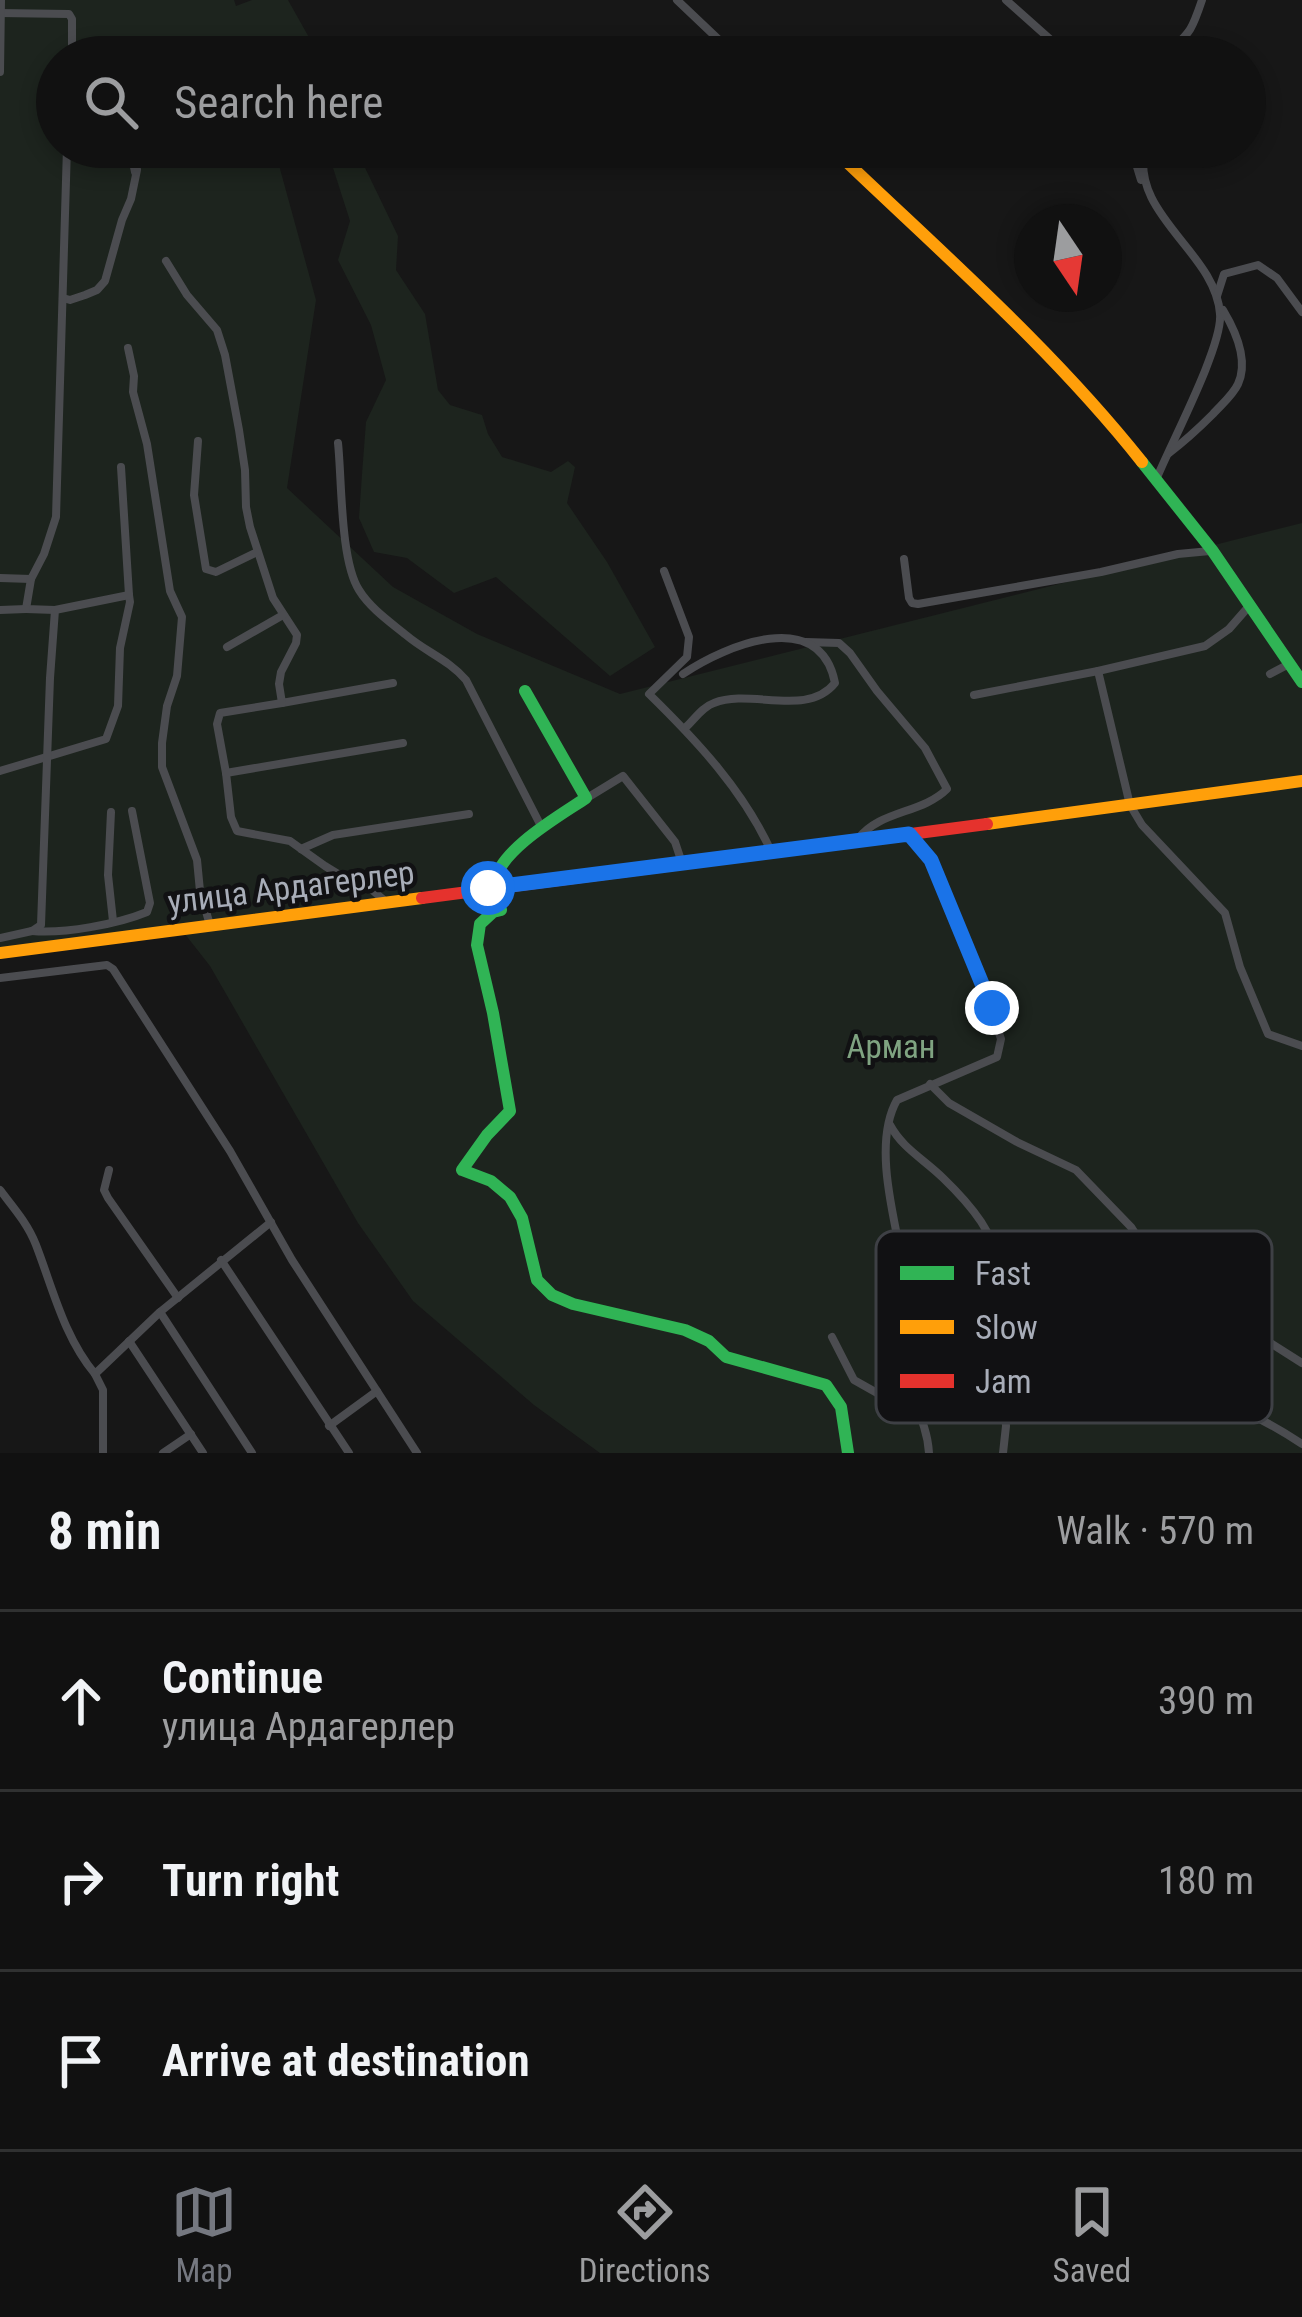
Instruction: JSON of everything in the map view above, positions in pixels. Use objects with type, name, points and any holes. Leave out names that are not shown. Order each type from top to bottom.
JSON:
[{"type":"street","points":[[0,72],[2,0]]},
{"type":"street","points":[[677,0],[715,36]]},
{"type":"street","points":[[1006,0],[1046,36]]},
{"type":"street","points":[[1187,36],[1202,0]]},
{"type":"street","points":[[0,14],[69,14],[73,36]]},
{"type":"street","points":[[26,609],[32,579],[56,518],[66,168]]},
{"type":"street","points":[[63,298],[85,296],[105,281],[131,199],[135,168]]},
{"type":"street","points":[[853,168],[1100,409],[1212,550],[1302,682]]},
{"type":"street","points":[[1136,168],[1200,266],[1235,331],[1242,370],[1238,386],[1165,456]]},
{"type":"street","points":[[1142,168],[1145,186]]},
{"type":"street","points":[[166,261],[219,334],[236,409],[246,507],[257,552],[273,598],[297,635],[281,672],[282,703]]},
{"type":"street","points":[[1156,480],[1219,329],[1217,298],[1224,274],[1258,265],[1277,278],[1302,312]]},
{"type":"street","points":[[128,348],[167,578],[182,617],[162,767],[197,860],[210,925]]},
{"type":"street","points":[[197,441],[194,495],[206,569],[216,572],[257,552]]},
{"type":"street","points":[[338,442],[346,541],[355,584],[373,607],[466,680],[543,830]]},
{"type":"street","points":[[106,739],[118,706],[118,669],[129,596],[121,466]]},
{"type":"street","points":[[904,560],[909,598],[918,604],[1212,550]]},
{"type":"street","points":[[664,571],[689,637],[687,657],[649,694],[685,728],[740,797],[771,851]]},
{"type":"street","points":[[0,578],[32,579]]},
{"type":"street","points":[[0,610],[55,610],[129,596]]},
{"type":"street","points":[[1205,646],[1250,605]]},
{"type":"street","points":[[32,931],[41,925],[44,893],[55,610]]},
{"type":"street","points":[[227,647],[283,616]]},
{"type":"street","points":[[683,674],[749,642],[797,638],[822,655],[835,683],[829,692],[795,700],[715,702],[685,728]]},
{"type":"street","points":[[974,695],[1226,641]]},
{"type":"street","points":[[806,642],[839,644],[850,653],[925,748],[947,789],[865,830],[857,841]]},
{"type":"street","points":[[1270,674],[1289,664]]},
{"type":"street","points":[[1097,670],[1130,805],[1142,825],[1225,914],[1240,968],[1268,1034],[1302,1046]]},
{"type":"street","points":[[386,902],[280,837],[237,832],[217,724],[220,713],[393,682]]},
{"type":"street","points":[[525,691],[586,799]]},
{"type":"street","points":[[0,770],[118,733]]},
{"type":"street","points":[[226,773],[403,743]]},
{"type":"street","points":[[682,863],[675,842],[623,776],[502,864],[495,878],[501,910],[480,924],[477,945],[511,1111],[462,1170],[500,1185],[511,1197],[528,1237],[539,1284],[548,1291],[572,1304],[648,1318],[691,1333],[726,1357],[834,1390],[847,1420],[848,1453]]},
{"type":"street","name":"улица Ардагерлер","points":[[0,953],[1302,781]]},
{"type":"street","points":[[111,812],[108,875],[113,922]]},
{"type":"street","points":[[0,938],[113,922],[148,912],[132,812]]},
{"type":"street","points":[[301,849],[333,835],[469,814]]},
{"type":"street","points":[[897,1231],[888,1184],[888,1121],[897,1100],[997,1057],[1000,1039],[990,1001],[941,881],[909,834]]},
{"type":"street","points":[[0,978],[110,966],[417,1453]]},
{"type":"street","points":[[930,1084],[949,1103],[1076,1170],[1134,1231]]},
{"type":"street","points":[[888,1121],[908,1151],[939,1173],[986,1231]]},
{"type":"street","points":[[109,1170],[104,1190],[108,1198],[178,1298]]},
{"type":"street","points":[[0,1190],[35,1241],[62,1317],[103,1390],[103,1453]]},
{"type":"street","points":[[95,1374],[160,1312],[271,1222]]},
{"type":"street","points":[[221,1260],[349,1453]]},
{"type":"street","points":[[160,1312],[252,1453]]},
{"type":"street","points":[[832,1337],[857,1381],[876,1392]]},
{"type":"street","points":[[129,1340],[203,1453]]},
{"type":"street","points":[[1272,1344],[1302,1363]]},
{"type":"street","points":[[834,1390],[857,1381]]},
{"type":"street","points":[[329,1426],[376,1391]]},
{"type":"street","points":[[923,1423],[929,1453]]},
{"type":"street","points":[[1003,1453],[1006,1423]]},
{"type":"street","points":[[1266,1423],[1302,1444]]},
{"type":"street","points":[[163,1453],[190,1433]]},
{"type":"green space","name":"Арман","points":[[0,0],[234,0],[236,6],[252,0],[288,0],[308,36],[36,36],[36,168],[280,168],[316,300],[287,488],[393,587],[477,634],[620,694],[1302,523],[1302,1453],[600,1453],[534,1405],[413,1301],[358,1223],[210,966],[181,929],[0,953]]},
{"type":"green space","points":[[333,168],[365,168],[398,236],[396,270],[425,314],[438,390],[450,405],[482,415],[502,457],[551,472],[568,461],[575,467],[567,503],[655,647],[610,676],[496,577],[454,593],[407,558],[374,552],[359,518],[362,474],[366,422],[386,380],[371,325],[338,260],[350,221]]},
{"type":"traffic: fast","points":[[1142,462],[1212,550],[1302,682]]},
{"type":"traffic: fast","points":[[525,691],[586,798],[507,858],[495,882],[501,910],[480,924],[477,945],[510,1111],[462,1170],[491,1181],[510,1197],[522,1218],[537,1280],[552,1295],[685,1330],[709,1341],[726,1357],[826,1385],[841,1407],[848,1453]]},
{"type":"traffic: slow","points":[[853,168],[1031,338],[1142,462]]},
{"type":"traffic: slow","points":[[987,824],[1302,781]]},
{"type":"traffic: slow","points":[[0,953],[422,898]]},
{"type":"traffic: jam","points":[[422,898],[987,824]]},
{"type":"route","points":[[488,888],[909,834],[931,860],[992,1008]]}]
